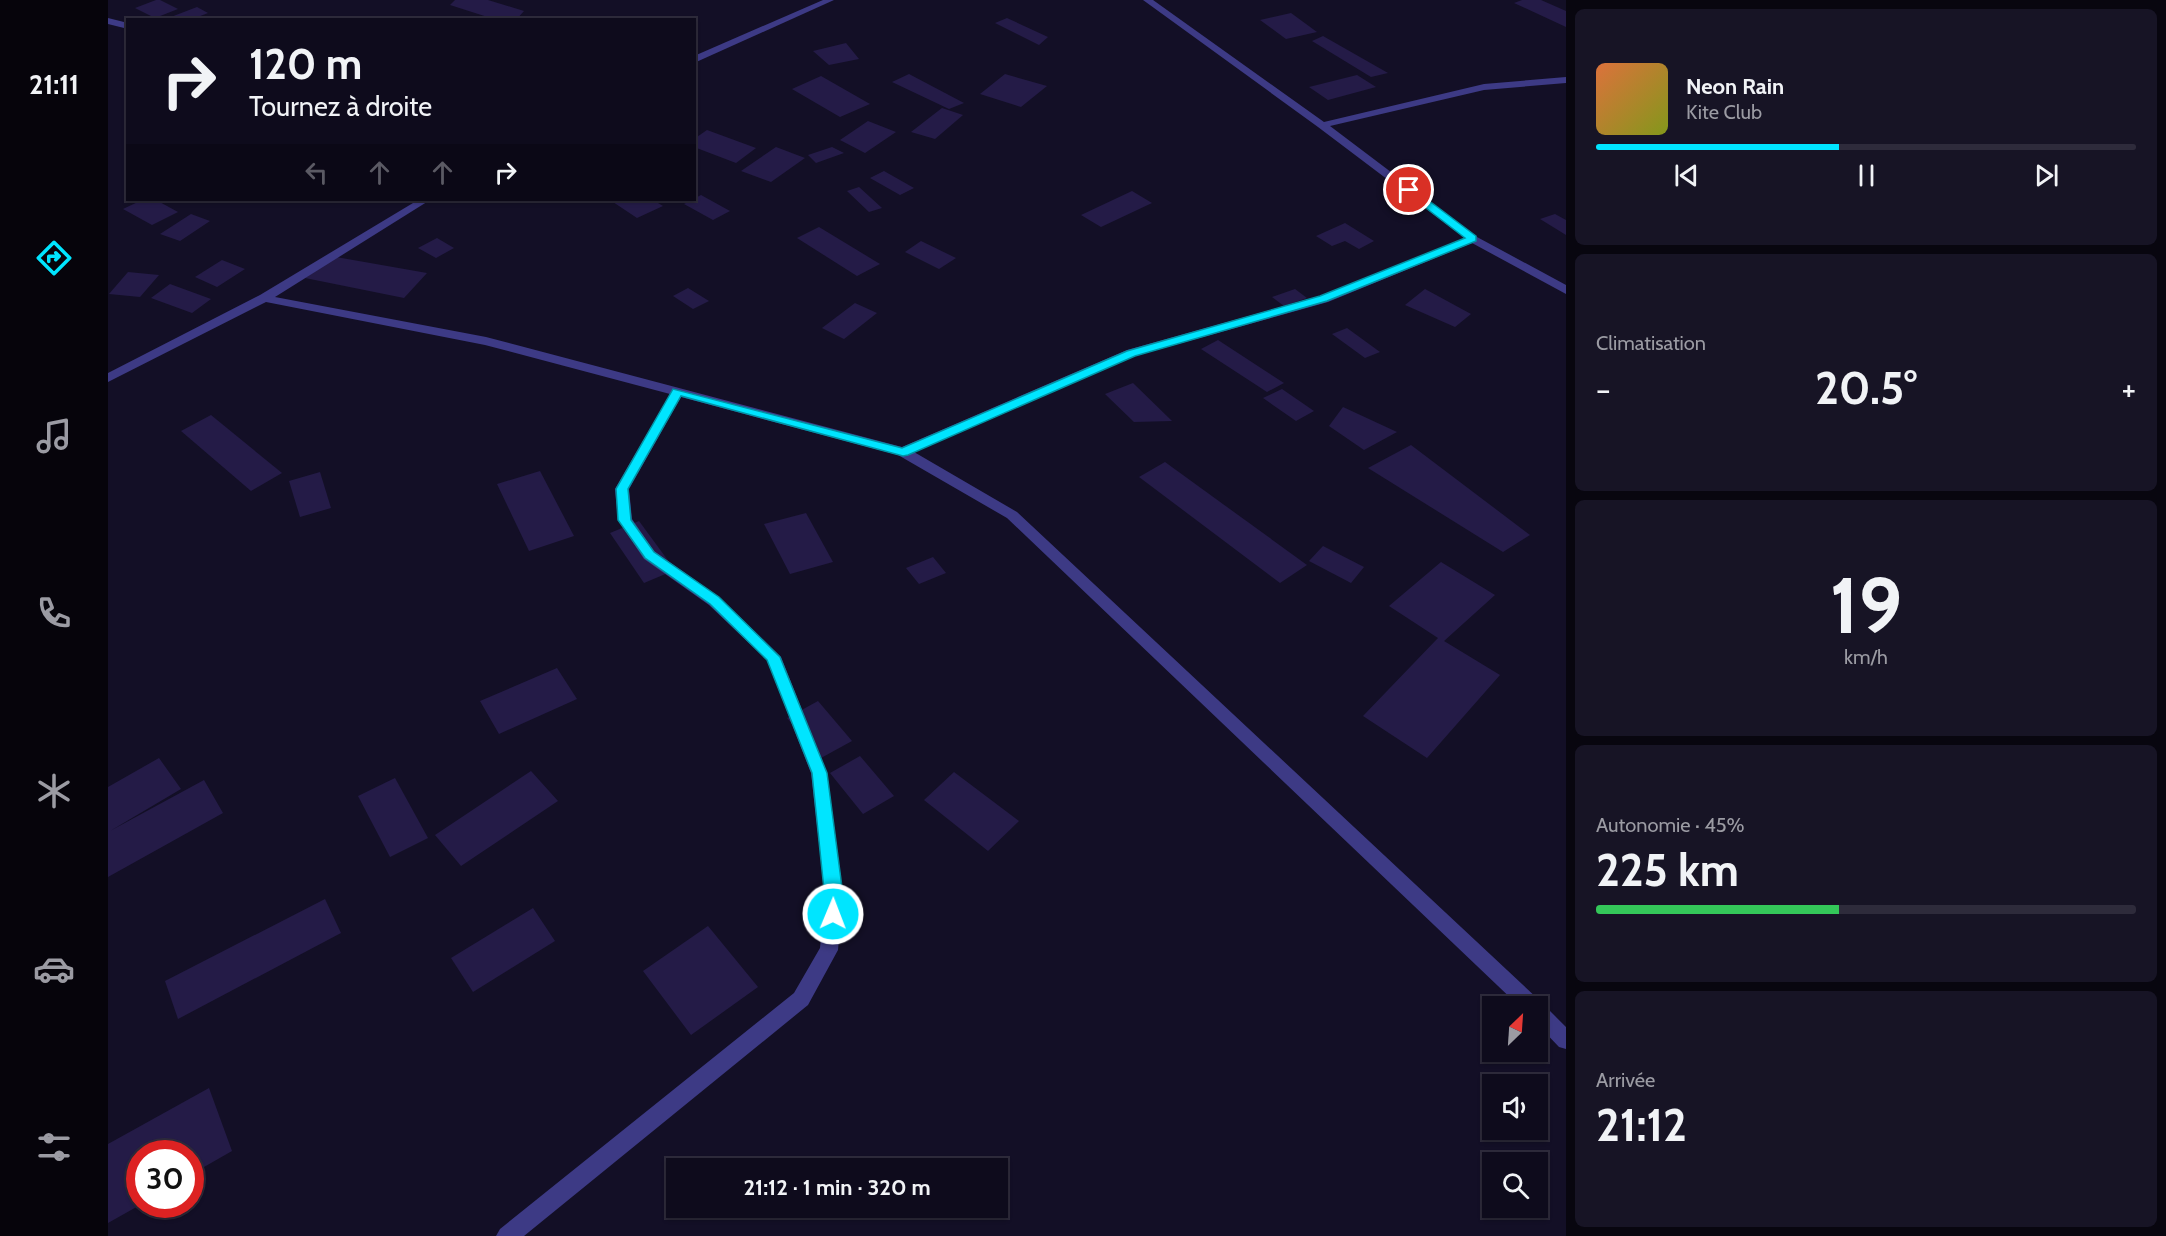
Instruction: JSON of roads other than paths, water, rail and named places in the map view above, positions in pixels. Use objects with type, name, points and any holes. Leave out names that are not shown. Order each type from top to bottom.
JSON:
[{"type":"street","points":[[696,59],[830,0]]},
{"type":"street","points":[[1147,0],[1322,125],[1473,239],[1566,290]]},
{"type":"street","points":[[108,21],[126,26]]},
{"type":"street","points":[[1322,125],[1484,87],[1566,80]]},
{"type":"street","points":[[108,378],[264,298],[423,201]]},
{"type":"street","points":[[903,452],[1131,353],[1324,298],[1473,239]]},
{"type":"street","points":[[264,298],[486,341],[903,452],[1012,515],[1521,996]]},
{"type":"street","points":[[507,1236],[801,999],[829,950],[834,895],[819,773],[773,657],[714,601],[650,555],[625,520],[622,489],[678,392]]},
{"type":"street","points":[[1548,1022],[1566,1040]]}]
